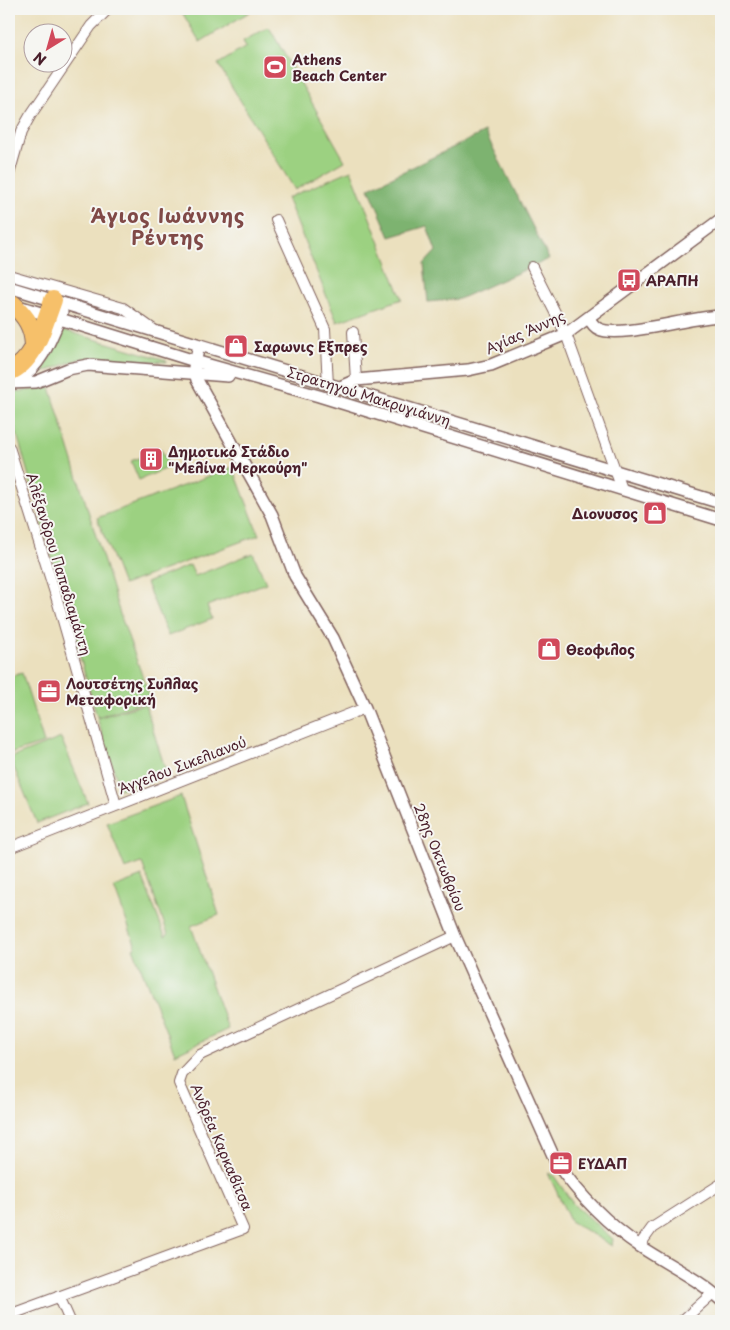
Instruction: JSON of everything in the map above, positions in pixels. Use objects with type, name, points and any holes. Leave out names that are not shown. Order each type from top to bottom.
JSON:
[{"type":"highway","points":[[10,298],[27,318],[32,330],[34,346]]},
{"type":"highway","points":[[11,379],[26,360],[57,309]]},
{"type":"street","points":[[9,174],[21,132],[91,26],[108,9]]},
{"type":"street","points":[[9,141],[21,132]]},
{"type":"street","name":"Αγίας Άννης","points":[[333,386],[356,380],[460,370],[491,365],[566,334],[721,219]]},
{"type":"street","points":[[276,220],[325,329],[335,401]]},
{"type":"street","points":[[532,267],[566,334],[618,472],[622,489]]},
{"type":"street","points":[[9,275],[123,308],[146,322],[157,333]]},
{"type":"street","name":"Στρατηγού Μακρυγιάννη","points":[[10,298],[57,309],[195,367],[255,377],[721,520]]},
{"type":"street","name":"Στρατηγού Μακρυγιάννη","points":[[10,298],[157,333],[721,503]]},
{"type":"street","points":[[11,379],[26,375],[38,362],[53,337],[57,309]]},
{"type":"street","points":[[588,318],[597,328],[615,331],[721,316]]},
{"type":"street","points":[[353,332],[356,380]]},
{"type":"street","points":[[11,379],[36,382],[68,369],[88,365],[195,367],[199,346]]},
{"type":"street","name":"28ης Οκτωβρίου","points":[[195,367],[272,515],[295,576],[333,638],[365,708],[455,936],[556,1162],[592,1206],[639,1246],[717,1296]]},
{"type":"street","name":"Αλέξανδρου Παπαδιαμάντη","points":[[9,447],[56,596],[116,805]]},
{"type":"street","name":"Άγγελου Σικελιανού","points":[[9,848],[365,708]]},
{"type":"street","name":"Ανδρέα Καρκαβίτσα","points":[[9,1314],[243,1229],[179,1083],[182,1074],[196,1058],[455,936]]},
{"type":"street","points":[[639,1246],[652,1228],[721,1184]]},
{"type":"street","points":[[59,1296],[70,1321]]},
{"type":"street","points":[[682,1321],[717,1296]]},
{"type":"green space","points":[[180,9],[249,9],[251,11],[200,42]]},
{"type":"green space","points":[[269,27],[345,161],[295,190],[218,64],[246,47],[243,41]]},
{"type":"green space","points":[[485,132],[549,259],[459,299],[428,302],[424,264],[436,251],[427,226],[390,237],[369,188]]},
{"type":"green space","points":[[351,170],[402,299],[337,322],[287,198]]},
{"type":"green space","points":[[63,330],[166,360],[167,362],[79,359],[39,374],[58,344]]},
{"type":"green space","points":[[50,387],[120,614],[151,700],[97,717],[9,406],[9,393]]},
{"type":"green space","points":[[161,449],[169,467],[139,480],[131,461]]},
{"type":"green space","points":[[233,467],[259,535],[123,585],[97,518]]},
{"type":"green space","points":[[253,553],[266,583],[207,606],[212,619],[168,636],[146,583],[190,565],[195,576]]},
{"type":"green space","points":[[22,673],[44,743],[9,754],[9,677]]},
{"type":"green space","points":[[145,704],[167,775],[120,789],[97,718]]},
{"type":"green space","points":[[61,738],[88,803],[37,823],[10,758]]},
{"type":"green space","points":[[181,796],[219,915],[191,926],[228,1029],[175,1054],[133,948],[136,947],[114,887],[142,876],[165,936],[168,934],[142,863],[125,869],[107,823]]},
{"type":"green space","points":[[548,1173],[554,1176],[574,1205],[613,1239],[612,1246],[570,1221]]},
{"type":"place","name":"Athens Beach Center","points":[[275,67]]},
{"type":"place","name":"ΑΡΑΠΗ","points":[[629,280]]},
{"type":"place","name":"Σαρωνις Εξπρες","points":[[236,346]]},
{"type":"place","name":"Δημοτικό Στάδιο \"Μελίνα Μερκούρη\"","points":[[151,459]]},
{"type":"place","name":"Διονυσος","points":[[655,513]]},
{"type":"place","name":"Θεοφιλος","points":[[549,649]]},
{"type":"place","name":"Λουτσέτης Συλλας Μεταφορική","points":[[49,691]]},
{"type":"place","name":"ΕΥΔΑΠ","points":[[561,1163]]},
{"type":"district","name":"Άγιος Ιωάννης Ρέντης","points":[[168,226]]}]
